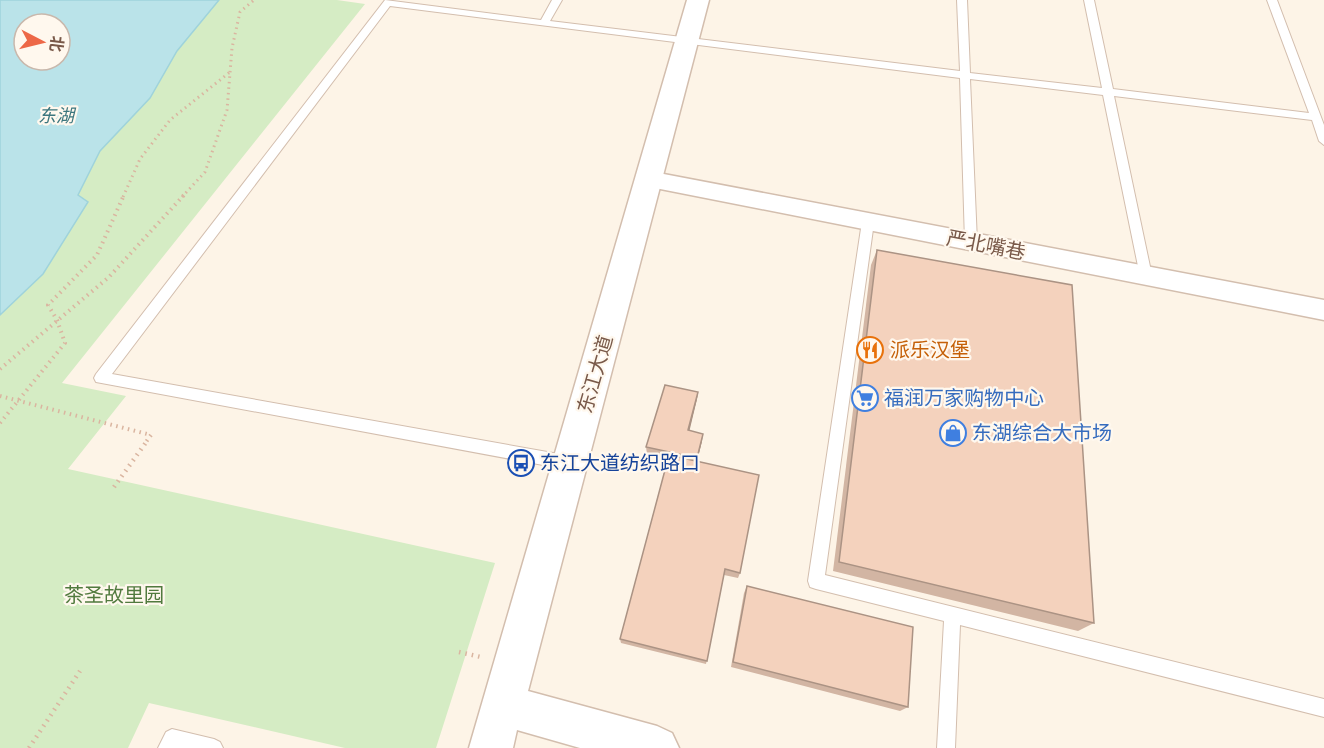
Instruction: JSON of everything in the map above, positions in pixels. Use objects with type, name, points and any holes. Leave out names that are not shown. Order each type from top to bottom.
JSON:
[{"type":"street","name":"东江大道","points":[[491,748],[699,0]]},
{"type":"street","name":"严北嘴巷","points":[[648,179],[1324,310]]},
{"type":"street","points":[[503,705],[657,748]]},
{"type":"lane","points":[[544,24],[557,0]]},
{"type":"lane","points":[[962,0],[971,242]]},
{"type":"lane","points":[[1089,0],[1146,276]]},
{"type":"lane","points":[[1272,0],[1324,141]]},
{"type":"lane","points":[[570,463],[101,378],[388,2],[686,42],[1316,117]]},
{"type":"lane","points":[[867,222],[816,580],[1324,708]]},
{"type":"lane","points":[[946,748],[952,615]]},
{"type":"lane","points":[[167,748],[172,738],[214,748]]},
{"type":"path","points":[[0,369],[109,277],[205,172],[227,110],[232,48],[240,12],[254,0]]},
{"type":"path","points":[[0,423],[65,343],[57,320],[48,305],[97,255],[140,159],[170,120],[230,72]]},
{"type":"path","points":[[0,396],[151,435],[114,487]]},
{"type":"path","points":[[29,748],[80,671]]},
{"type":"green space","name":"茶圣故里园","points":[[0,0],[337,0],[365,4],[62,383],[126,396],[68,469],[495,563],[436,748],[345,748],[149,703],[128,748],[0,748]]},
{"type":"water","name":"东湖","points":[[0,0],[219,0],[177,51],[150,98],[100,151],[78,195],[88,202],[43,274],[0,315]]},
{"type":"building","name":"东湖综合大市场","points":[[877,250],[1072,285],[1094,623],[839,562]]},
{"type":"building","points":[[665,385],[698,392],[688,430],[703,434],[697,458],[646,447]]},
{"type":"building","points":[[669,455],[759,475],[740,573],[725,569],[707,661],[620,639]]},
{"type":"building","points":[[747,586],[913,627],[908,707],[733,662]]},
{"type":"place","name":"派乐汉堡","points":[[870,350]]},
{"type":"place","name":"福润万家购物中心","points":[[865,398]]},
{"type":"place","name":"东湖综合大市场","points":[[953,433]]},
{"type":"place","name":"东江大道纺织路口","points":[[521,463]]}]
